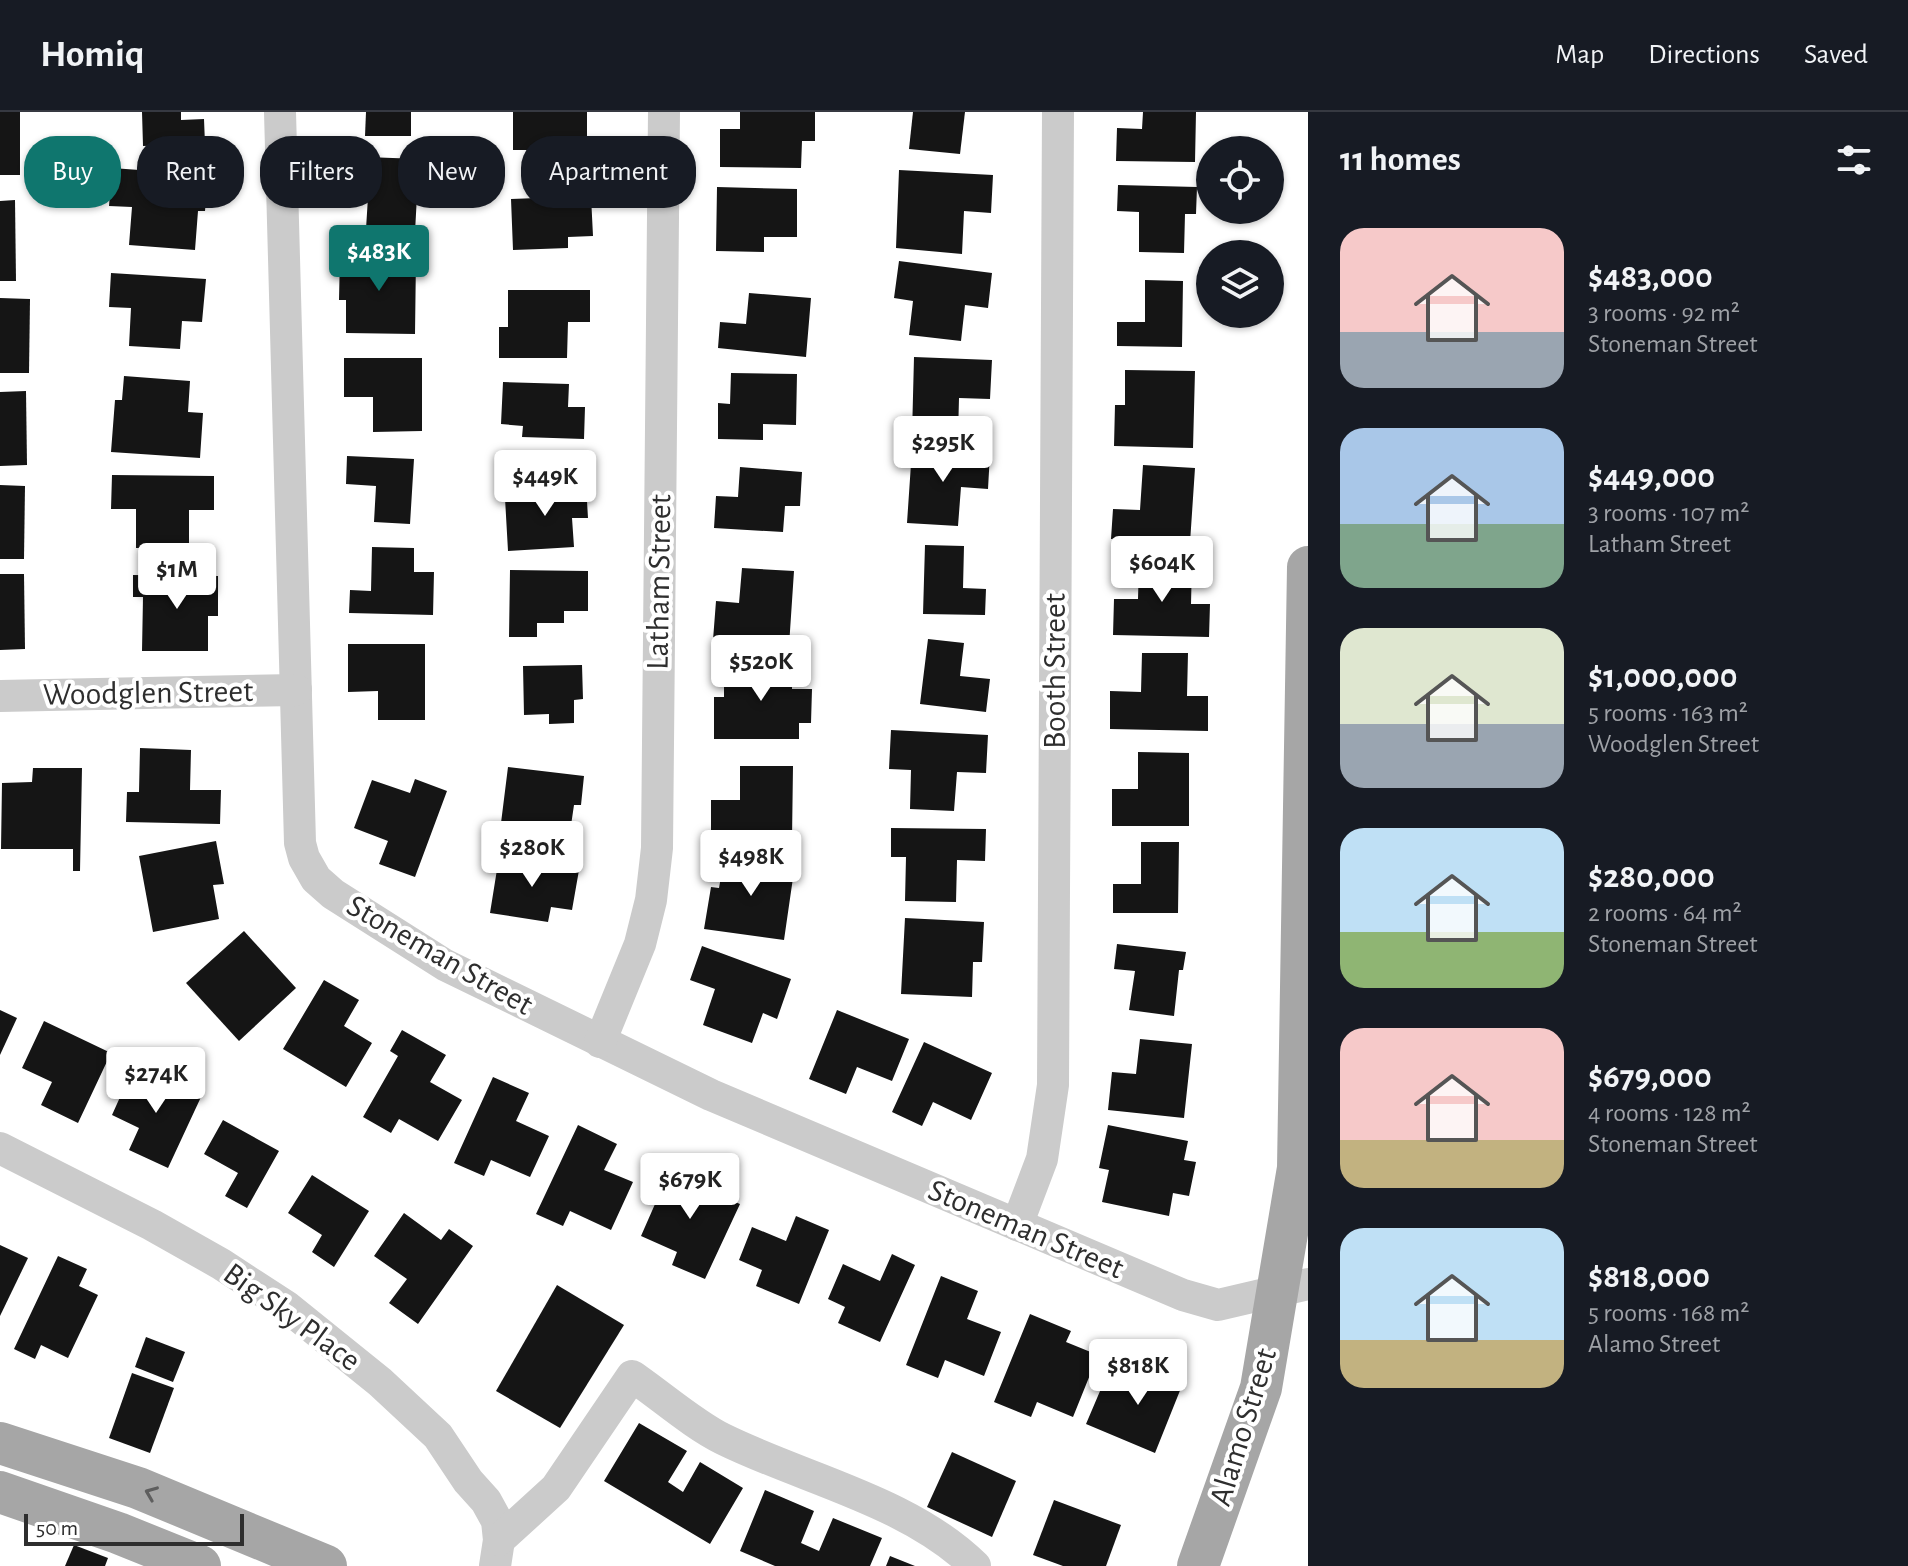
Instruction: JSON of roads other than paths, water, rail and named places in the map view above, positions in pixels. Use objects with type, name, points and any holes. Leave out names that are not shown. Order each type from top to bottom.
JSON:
[{"type":"main road","name":"Alamo Street","points":[[1198,1566],[1294,1287],[1308,567]]},
{"type":"main road","points":[[0,1443],[138,1488],[326,1566]]},
{"type":"main road","points":[[0,1492],[118,1533],[200,1566]]},
{"type":"street","name":"Stoneman Street","points":[[280,112],[300,843],[304,858],[316,879],[333,894],[445,965],[600,1042],[711,1095],[1183,1295],[1218,1305],[1294,1287]]},
{"type":"street","name":"Latham Street","points":[[600,1042],[640,944],[651,900],[657,848],[664,112]]},
{"type":"street","name":"Booth Street","points":[[1017,1225],[1042,1159],[1053,1085],[1058,112]]},
{"type":"street","name":"Woodglen Street","points":[[0,696],[296,690]]},
{"type":"street","name":"Big Sky Place","points":[[0,1148],[152,1225],[221,1264],[287,1307],[380,1382],[438,1436],[468,1481],[486,1501],[497,1521],[497,1553]]},
{"type":"street","points":[[497,1553],[556,1488],[632,1376],[721,1439],[886,1506],[960,1552],[975,1566]]}]
